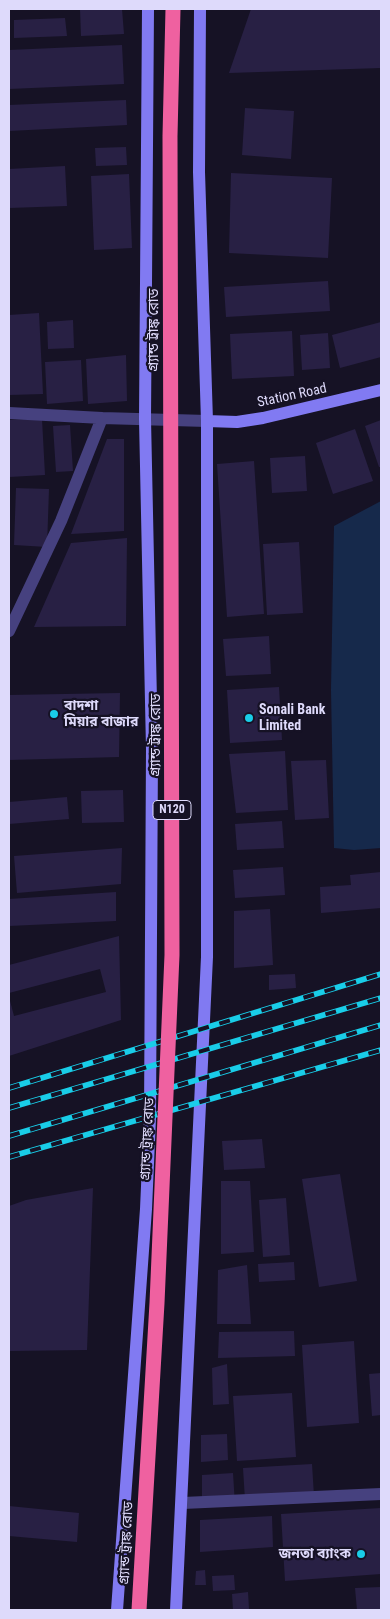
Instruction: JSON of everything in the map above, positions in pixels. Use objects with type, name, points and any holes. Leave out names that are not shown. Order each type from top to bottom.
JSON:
[{"type":"highway","name":"গ্র্যান্ড ট্রাঙ্ক রোড","points":[[139,1610],[157,1293],[172,955],[170,136],[173,9]]},
{"type":"street","points":[[117,1610],[146,1209],[150,1118],[152,749],[146,419],[148,9]]},
{"type":"street","points":[[176,1610],[183,1503],[207,957],[207,421],[199,172],[200,9]]},
{"type":"street","name":"Station Road","points":[[207,421],[237,422],[263,418],[381,390]]},
{"type":"street","points":[[9,413],[207,421]]},
{"type":"street","points":[[9,631],[61,522],[102,418]]},
{"type":"street","points":[[183,1503],[381,1494]]},
{"type":"water","points":[[381,501],[381,848],[354,850],[334,848],[331,690],[334,526]]},
{"type":"building","points":[[80,9],[122,9],[124,34],[81,36]]},
{"type":"building","points":[[251,9],[381,9],[381,68],[229,73]]},
{"type":"building","points":[[65,18],[67,36],[14,38],[14,20]]},
{"type":"building","points":[[122,45],[124,84],[9,89],[9,50]]},
{"type":"building","points":[[126,100],[127,125],[9,131],[9,105]]},
{"type":"building","points":[[245,108],[294,111],[291,159],[242,155]]},
{"type":"building","points":[[126,147],[127,165],[96,166],[95,148]]},
{"type":"building","points":[[65,166],[67,206],[9,208],[9,169]]},
{"type":"building","points":[[231,173],[332,178],[328,258],[229,253]]},
{"type":"building","points":[[129,174],[132,248],[94,250],[91,176]]},
{"type":"building","points":[[328,281],[330,311],[226,317],[224,287]]},
{"type":"building","points":[[39,313],[43,394],[9,395],[9,315]]},
{"type":"building","points":[[73,320],[74,348],[48,349],[47,322]]},
{"type":"building","points":[[381,322],[381,357],[340,368],[332,335]]},
{"type":"building","points":[[292,331],[294,376],[232,379],[230,334]]},
{"type":"building","points":[[328,333],[330,368],[302,370],[300,335]]},
{"type":"building","points":[[126,355],[127,401],[88,404],[86,359]]},
{"type":"building","points":[[81,360],[83,401],[47,404],[45,362]]},
{"type":"building","points":[[42,419],[45,475],[9,477],[9,420]]},
{"type":"building","points":[[381,420],[381,467],[379,467],[365,426]]},
{"type":"building","points":[[70,425],[73,471],[56,472],[53,426]]},
{"type":"building","points":[[355,429],[373,481],[333,494],[316,443]]},
{"type":"building","points":[[107,439],[124,439],[124,531],[71,534]]},
{"type":"building","points":[[305,456],[307,491],[272,493],[270,458]]},
{"type":"building","points":[[254,461],[264,614],[227,617],[217,464]]},
{"type":"building","points":[[16,488],[49,489],[47,547],[14,545]]},
{"type":"building","points":[[127,538],[126,626],[34,627],[71,543]]},
{"type":"building","points":[[299,542],[303,613],[267,615],[263,544]]},
{"type":"building","points":[[269,636],[271,674],[226,676],[223,639]]},
{"type":"building","points":[[279,687],[282,740],[230,743],[227,690]]},
{"type":"building","points":[[120,693],[119,757],[9,760],[9,695]]},
{"type":"building","points":[[285,751],[288,810],[236,813],[229,754]]},
{"type":"building","points":[[326,760],[329,818],[295,820],[291,761]]},
{"type":"building","points":[[123,790],[124,822],[82,823],[81,791]]},
{"type":"building","points":[[67,797],[69,819],[9,824],[9,802]]},
{"type":"building","points":[[282,821],[284,848],[237,850],[235,824]]},
{"type":"building","points":[[122,848],[121,884],[17,893],[14,856]]},
{"type":"building","points":[[283,867],[285,895],[235,898],[233,870]]},
{"type":"building","points":[[381,872],[381,908],[321,913],[320,887],[351,885],[350,875]]},
{"type":"building","points":[[116,892],[116,921],[9,926],[9,899]]},
{"type":"building","points":[[270,909],[273,965],[234,968],[234,911]]},
{"type":"building","points":[[119,936],[121,1020],[9,1056],[9,997],[14,1016],[106,992],[100,969],[9,993],[9,965]]},
{"type":"building","points":[[295,974],[296,988],[269,990],[269,975]]},
{"type":"building","points":[[262,1139],[265,1168],[224,1170],[222,1141]]},
{"type":"building","points":[[340,1174],[357,1281],[319,1287],[302,1179]]},
{"type":"building","points":[[221,1181],[250,1181],[254,1252],[221,1254]]},
{"type":"building","points":[[93,1188],[87,1350],[9,1351],[9,1206],[26,1200]]},
{"type":"building","points":[[286,1198],[290,1255],[263,1257],[259,1200]]},
{"type":"building","points":[[294,1262],[295,1280],[259,1282],[258,1264]]},
{"type":"building","points":[[247,1265],[251,1324],[217,1324],[218,1270]]},
{"type":"building","points":[[294,1331],[295,1356],[218,1358],[219,1332]]},
{"type":"building","points":[[354,1341],[359,1423],[307,1427],[302,1345]]},
{"type":"building","points":[[227,1364],[229,1404],[213,1405],[212,1368]]},
{"type":"building","points":[[381,1373],[381,1415],[372,1416],[369,1374]]},
{"type":"building","points":[[292,1393],[296,1457],[237,1461],[233,1396]]},
{"type":"building","points":[[227,1434],[228,1460],[201,1462],[201,1435]]},
{"type":"building","points":[[312,1464],[314,1496],[245,1500],[243,1468]]},
{"type":"building","points":[[233,1473],[235,1505],[202,1504],[202,1475]]},
{"type":"building","points":[[9,1506],[79,1513],[77,1542],[9,1536]]},
{"type":"building","points":[[381,1508],[381,1574],[285,1581],[281,1514]]},
{"type":"building","points":[[272,1516],[273,1547],[200,1552],[200,1520]]},
{"type":"building","points":[[205,1570],[206,1585],[195,1585],[196,1571]]},
{"type":"building","points":[[234,1575],[235,1590],[213,1591],[212,1576]]},
{"type":"building","points":[[381,1587],[381,1610],[357,1610],[355,1588]]},
{"type":"building","points":[[248,1592],[249,1609],[233,1610],[232,1594]]},
{"type":"railway","points":[[9,1088],[381,974]]},
{"type":"railway","points":[[9,1108],[381,998]]},
{"type":"railway","points":[[9,1136],[381,1025]]},
{"type":"railway","points":[[9,1157],[381,1050]]},
{"type":"place","name":"বাদশা মিয়ার বাজার","points":[[54,714]]},
{"type":"place","name":"Sonali Bank Limited","points":[[249,718]]},
{"type":"place","name":"জনতা ব্যাংক","points":[[361,1554]]}]
